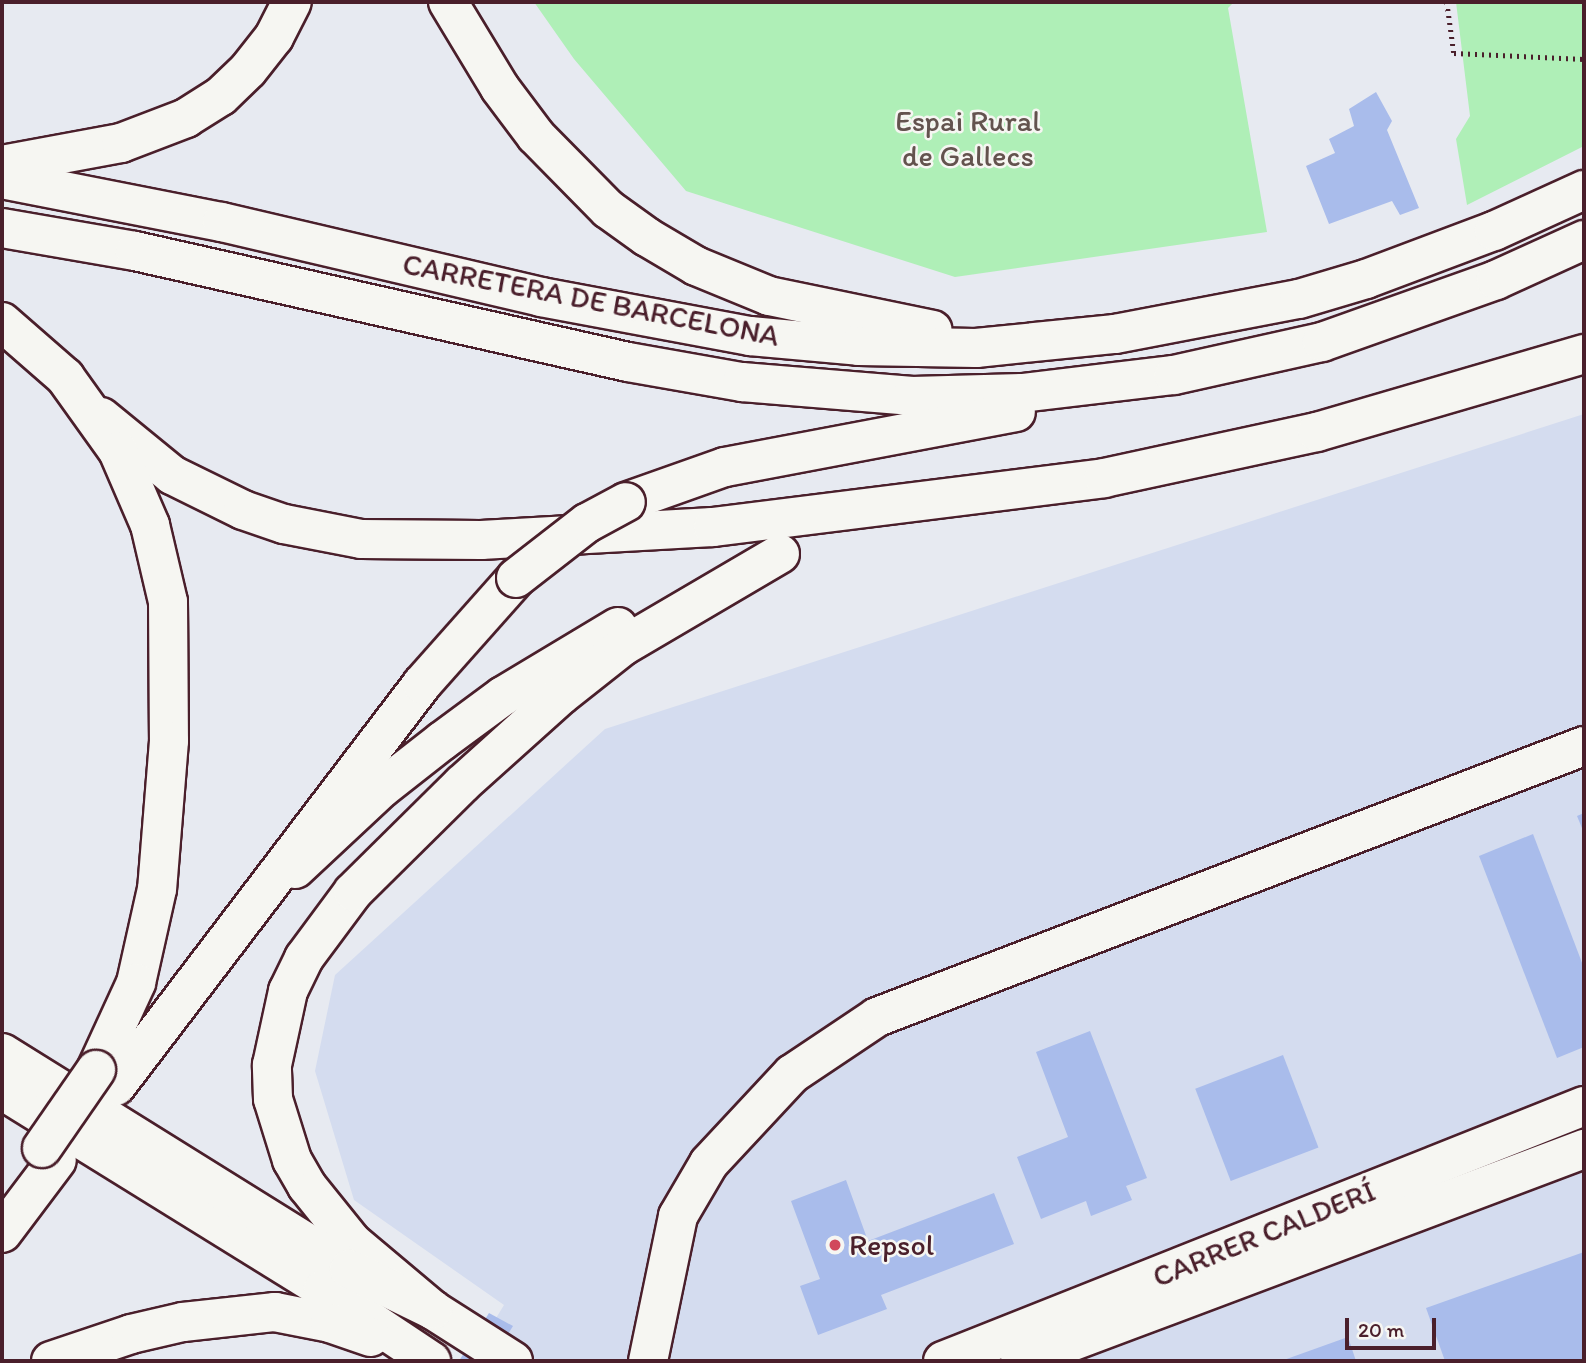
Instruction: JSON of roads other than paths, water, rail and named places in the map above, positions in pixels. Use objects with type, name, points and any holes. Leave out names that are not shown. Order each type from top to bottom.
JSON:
[{"type":"main road","points":[[2,165],[121,143],[186,118],[221,96],[248,70],[274,37],[292,2]]},
{"type":"main road","points":[[448,2],[500,88],[536,136],[608,209],[647,237],[696,266],[769,296],[999,347]]},
{"type":"main road","name":"CARRETERA DE BARCELONA","points":[[2,179],[222,222],[541,297],[750,336],[859,346],[999,347],[1234,315],[1299,299],[1379,274],[1581,191]]},
{"type":"main road","name":"CARRETERA DE BARCELONA","points":[[2,228],[112,246],[628,362],[742,382],[912,396],[1022,393],[1174,375],[1322,342],[1496,280],[1584,241]]},
{"type":"main road","points":[[2,322],[41,354],[85,401],[143,454],[205,494],[284,524],[361,539],[481,540],[713,527],[1104,478],[1317,432],[1584,354]]},
{"type":"main road","points":[[2,1233],[49,1154],[106,1078],[239,924],[422,684],[516,578],[559,542],[626,502],[725,467],[1000,416],[1096,385]]},
{"type":"main road","points":[[85,401],[118,452],[150,525],[163,575],[170,648],[169,741],[157,889],[136,983],[106,1078]]},
{"type":"main road","points":[[239,924],[382,788],[503,696],[649,611],[780,554],[992,494]]},
{"type":"main road","points":[[433,1310],[352,1242],[292,1160],[273,1099],[272,1065],[288,991],[304,958],[353,892],[462,784],[561,695],[623,646],[780,554]]},
{"type":"main road","points":[[648,1361],[678,1216],[709,1163],[792,1074],[877,1017],[1584,746]]},
{"type":"main road","points":[[2,1053],[349,1269],[433,1310],[513,1361]]},
{"type":"main road","points":[[2,1090],[323,1289],[421,1356]]},
{"type":"main road","name":"CARRER CALDERÍ","points":[[943,1361],[1584,1106]]},
{"type":"main road","name":"CARRER CALDERÍ","points":[[1020,1361],[1584,1149]]},
{"type":"main road","points":[[2,1202],[49,1154]]},
{"type":"main road","points":[[51,1361],[157,1328],[275,1312],[330,1322],[421,1356]]},
{"type":"place","name":"Repsol","points":[[835,1245]]},
{"type":"park label","name":"Espai Rural de Gallecs","points":[[968,138]]}]
